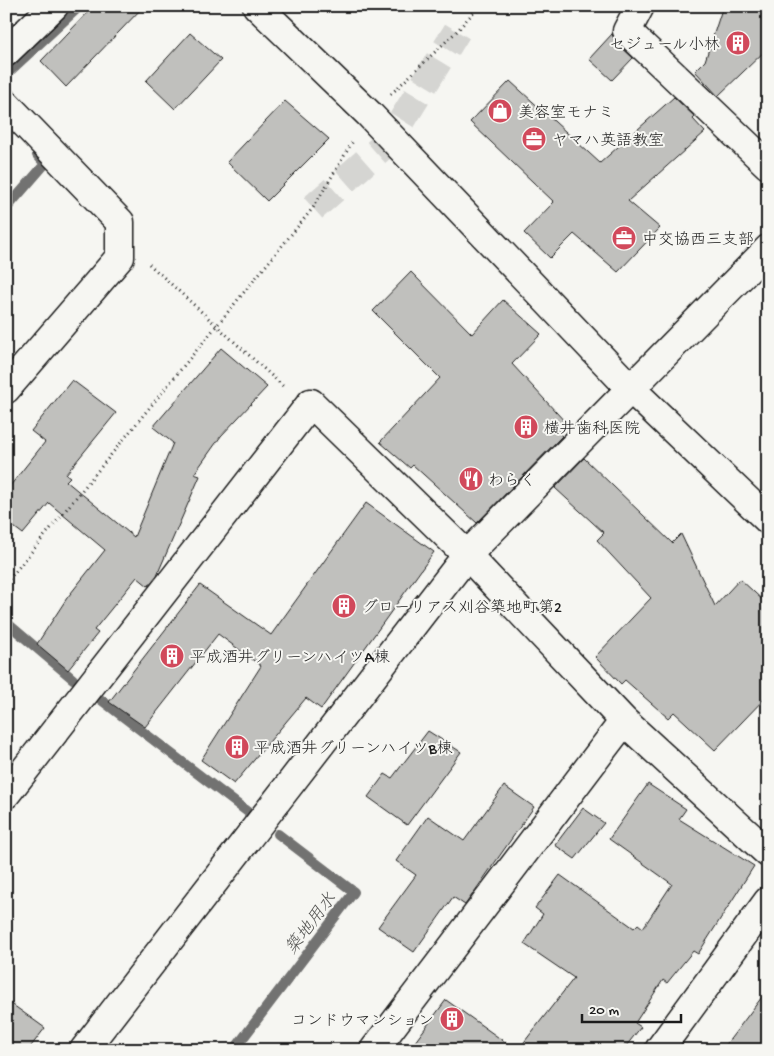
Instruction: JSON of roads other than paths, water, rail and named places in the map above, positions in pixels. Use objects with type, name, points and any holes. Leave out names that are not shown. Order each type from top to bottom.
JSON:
[{"type":"street","points":[[6,52],[54,6]]},
{"type":"street","points":[[257,6],[369,114],[630,388],[768,520]]},
{"type":"street","points":[[640,6],[628,31],[768,165]]},
{"type":"street","points":[[6,104],[120,222],[121,239],[120,258],[6,389]]},
{"type":"street","points":[[84,1050],[467,556],[768,249]]},
{"type":"street","points":[[6,794],[311,403],[467,556],[624,721],[768,853]]},
{"type":"street","points":[[374,1050],[624,721]]},
{"type":"street","points":[[659,1050],[768,901]]},
{"type":"waterway","name":"築地用水","points":[[11,70],[80,6]]},
{"type":"waterway","name":"築地用水","points":[[6,209],[45,164],[37,155]]},
{"type":"waterway","name":"築地用水","points":[[6,622],[73,679]]},
{"type":"waterway","name":"築地用水","points":[[100,699],[249,813]]},
{"type":"waterway","name":"築地用水","points":[[234,1050],[354,892],[278,834]]},
{"type":"tunnel","points":[[313,208],[390,140],[457,31]]},
{"type":"place","name":"セジュール小林","points":[[738,43]]},
{"type":"place","name":"美容室モナミ","points":[[500,111]]},
{"type":"place","name":"ヤマハ英語教室","points":[[534,139]]},
{"type":"place","name":"中交協西三支部","points":[[624,238]]},
{"type":"place","name":"横井歯科医院","points":[[526,427]]},
{"type":"place","name":"わらく","points":[[471,479]]},
{"type":"place","name":"グローリアス刈谷築地町第2","points":[[344,606]]},
{"type":"place","name":"平成酒井グリーンハイツA棟","points":[[172,656]]},
{"type":"place","name":"平成酒井グリーンハイツB棟","points":[[237,747]]},
{"type":"place","name":"コンドウマンション","points":[[452,1019]]}]
